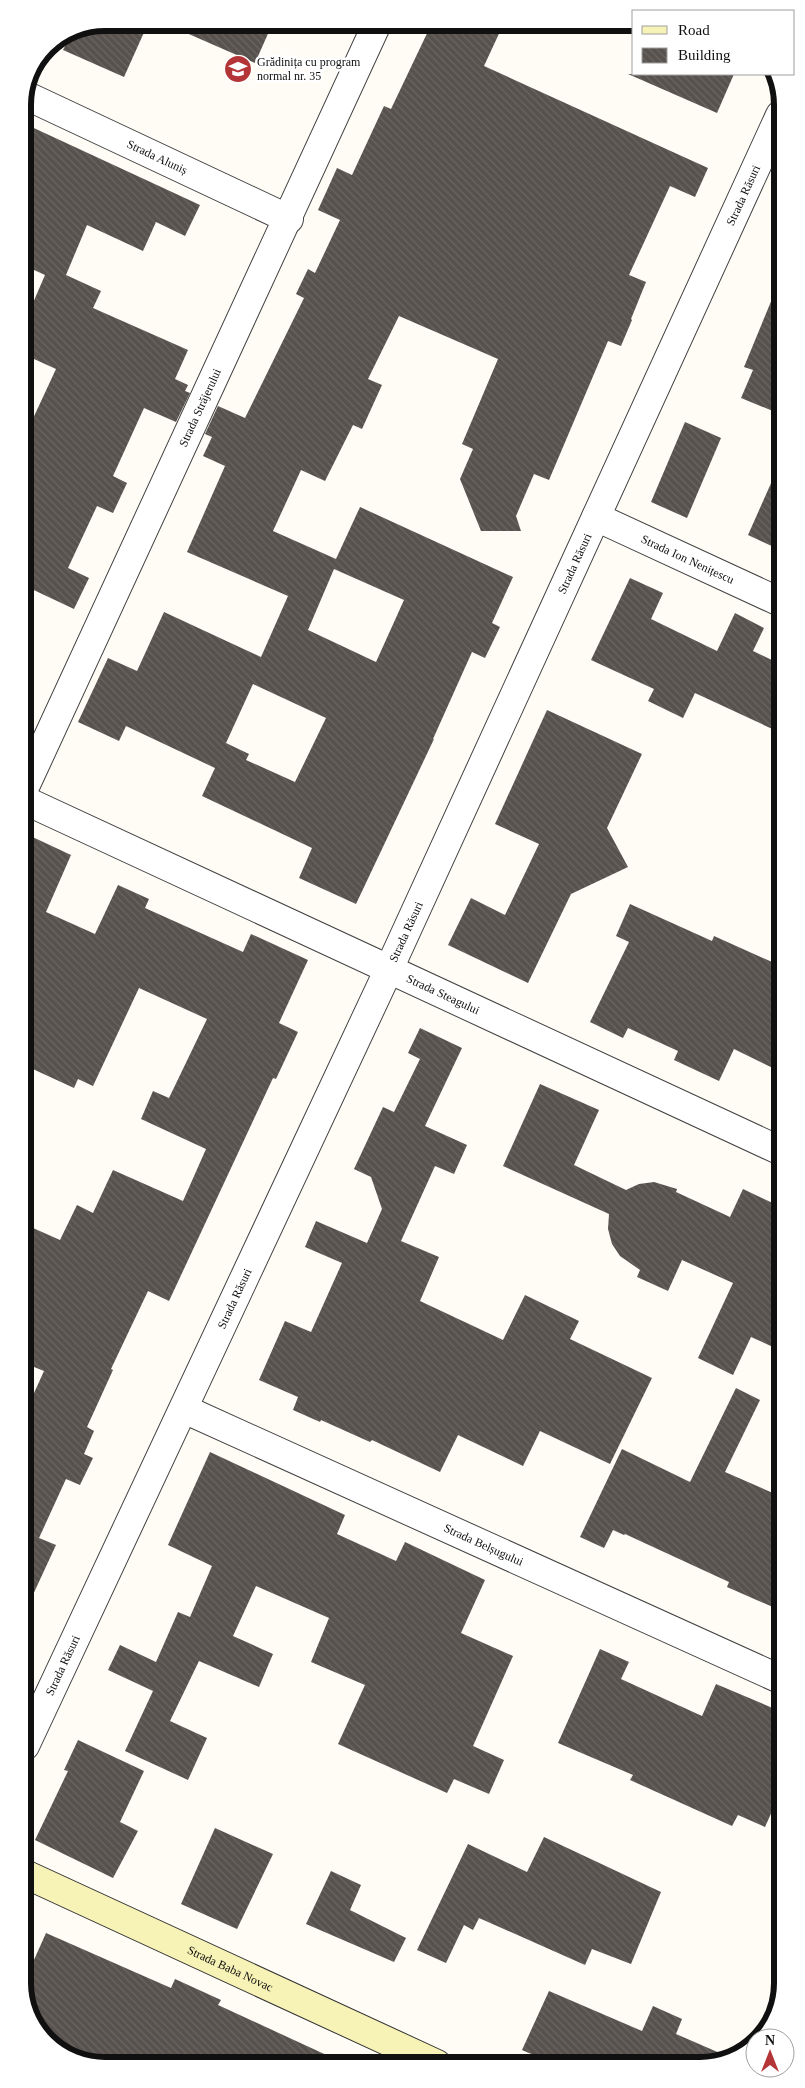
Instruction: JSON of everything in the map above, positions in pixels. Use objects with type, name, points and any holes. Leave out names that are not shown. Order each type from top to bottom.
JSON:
[{"type":"main road","name":"Strada Baba Novac","points":[[31,1877],[422,2057]]},
{"type":"street","name":"Strada Străjerului","points":[[31,774],[289,219],[374,31]]},
{"type":"street","name":"Strada Aluniș","points":[[32,98],[289,219]]},
{"type":"street","name":"Strada Răsuri","points":[[31,1733],[390,969],[774,128]]},
{"type":"street","name":"Strada Ion Nenițescu","points":[[596,517],[774,599]]},
{"type":"street","name":"Strada Steagului","points":[[31,803],[774,1148]]},
{"type":"street","name":"Strada Belșugului","points":[[184,1409],[774,1676]]},
{"type":"building","points":[[145,31],[124,77],[63,50],[67,42],[91,33]]},
{"type":"building","points":[[182,31],[269,31],[255,63]]},
{"type":"building","points":[[428,31],[500,31],[484,66],[708,168],[695,197],[670,186],[629,275],[646,282],[621,346],[608,341],[549,480],[534,474],[516,516],[521,531],[481,531],[460,479],[473,449],[462,444],[498,359],[399,316],[368,379],[382,385],[362,429],[353,425],[325,481],[301,470],[273,531],[336,559],[360,507],[513,577],[492,623],[500,627],[485,658],[472,652],[434,739],[356,904],[299,878],[312,848],[202,796],[215,768],[126,726],[119,741],[78,722],[108,658],[137,671],[164,612],[261,657],[288,596],[187,552],[225,466],[203,456],[212,437],[205,434],[218,406],[245,418],[304,298],[296,294],[308,269],[315,273],[340,220],[318,210],[337,168],[352,175],[384,106],[391,109]],"holes":[[[334,569],[404,600],[376,662],[308,630]],[[253,684],[326,718],[295,782],[246,760],[249,754],[226,743]]]},
{"type":"building","points":[[628,74],[734,75],[717,113]]},
{"type":"building","points":[[31,127],[200,205],[185,236],[156,222],[143,251],[87,225],[66,275],[101,291],[93,308],[188,350],[175,379],[188,385],[185,391],[190,393],[176,422],[144,408],[113,476],[127,483],[113,513],[97,506],[68,568],[89,578],[74,609],[31,589],[31,423],[56,369],[31,358],[31,307],[45,275],[31,269]]},
{"type":"building","points":[[774,294],[774,412],[741,398],[753,370],[744,367]]},
{"type":"building","points":[[685,422],[721,438],[687,518],[651,502]]},
{"type":"building","points":[[774,476],[774,547],[748,535]]},
{"type":"building","points":[[630,578],[663,593],[651,619],[717,651],[735,613],[764,628],[753,651],[774,661],[774,730],[695,693],[683,718],[648,701],[654,689],[591,660]]},
{"type":"building","points":[[547,710],[642,754],[607,828],[628,867],[571,894],[528,983],[448,945],[471,898],[505,915],[539,844],[495,824]]},
{"type":"building","points":[[31,836],[71,855],[46,912],[95,934],[118,885],[149,899],[145,908],[243,952],[251,934],[308,960],[279,1023],[298,1032],[276,1079],[273,1078],[169,1301],[148,1291],[111,1369],[113,1370],[87,1427],[94,1431],[84,1454],[93,1458],[80,1485],[66,1479],[39,1538],[56,1545],[31,1599],[31,1400],[44,1371],[31,1366],[31,1227],[60,1240],[77,1205],[93,1213],[113,1170],[183,1201],[206,1149],[141,1119],[153,1091],[169,1098],[207,1019],[139,988],[93,1086],[78,1079],[74,1088],[31,1068]]},
{"type":"building","points":[[630,904],[712,941],[714,936],[774,963],[774,1069],[734,1049],[719,1081],[674,1060],[678,1051],[628,1028],[623,1038],[590,1022],[629,942],[616,936]]},
{"type":"building","points":[[420,1028],[462,1048],[425,1126],[467,1145],[454,1174],[435,1166],[401,1241],[439,1257],[420,1301],[503,1340],[525,1295],[579,1321],[570,1339],[652,1378],[610,1464],[540,1431],[523,1466],[458,1435],[440,1472],[372,1440],[370,1442],[321,1420],[320,1422],[293,1410],[298,1397],[259,1380],[285,1321],[311,1332],[342,1263],[305,1247],[316,1221],[367,1243],[382,1209],[371,1177],[354,1169],[383,1107],[394,1112],[420,1059],[408,1053]]},
{"type":"building","points":[[540,1084],[599,1110],[574,1165],[626,1190],[639,1184],[654,1182],[677,1189],[676,1192],[730,1217],[743,1189],[774,1204],[774,1347],[751,1337],[733,1375],[698,1358],[733,1283],[682,1260],[668,1291],[637,1277],[640,1270],[620,1256],[612,1244],[608,1229],[609,1214],[503,1166]]},
{"type":"building","points":[[736,1388],[760,1400],[725,1472],[774,1493],[774,1608],[727,1587],[729,1582],[625,1534],[613,1530],[604,1548],[580,1537],[622,1449],[690,1482]]},
{"type":"building","points":[[210,1452],[345,1515],[337,1534],[396,1561],[405,1542],[485,1580],[461,1633],[513,1656],[473,1746],[504,1760],[489,1794],[454,1779],[447,1793],[338,1744],[365,1685],[311,1662],[329,1618],[256,1586],[233,1636],[273,1654],[259,1687],[199,1661],[170,1721],[207,1738],[188,1780],[125,1751],[153,1691],[108,1670],[120,1645],[156,1662],[178,1612],[190,1617],[212,1566],[168,1545]]},
{"type":"building","points":[[600,1649],[629,1662],[621,1679],[702,1716],[716,1684],[774,1709],[774,1807],[765,1827],[738,1815],[732,1826],[630,1780],[633,1775],[558,1743]]},
{"type":"building","points":[[78,1740],[144,1771],[120,1822],[138,1831],[113,1878],[35,1840],[68,1771],[64,1770]]},
{"type":"building","points":[[215,1828],[273,1854],[237,1929],[181,1904]]},
{"type":"building","points":[[544,1837],[661,1892],[631,1964],[592,1949],[585,1965],[479,1918],[473,1930],[464,1925],[446,1963],[417,1950],[468,1844],[527,1872]]},
{"type":"building","points":[[331,1871],[361,1885],[350,1910],[406,1938],[394,1962],[306,1924]]},
{"type":"building","points":[[46,1933],[171,1988],[175,1979],[221,2000],[218,2005],[331,2057],[101,2057],[86,2054],[68,2047],[60,2041],[41,2020],[33,1997],[31,1967]]},
{"type":"building","points":[[549,1991],[642,2031],[653,2006],[682,2019],[676,2034],[721,2053],[700,2057],[538,2057],[522,2050]]},
{"type":"place","name":"Grădinița cu program normal nr. 35","points":[[238,69]]}]
